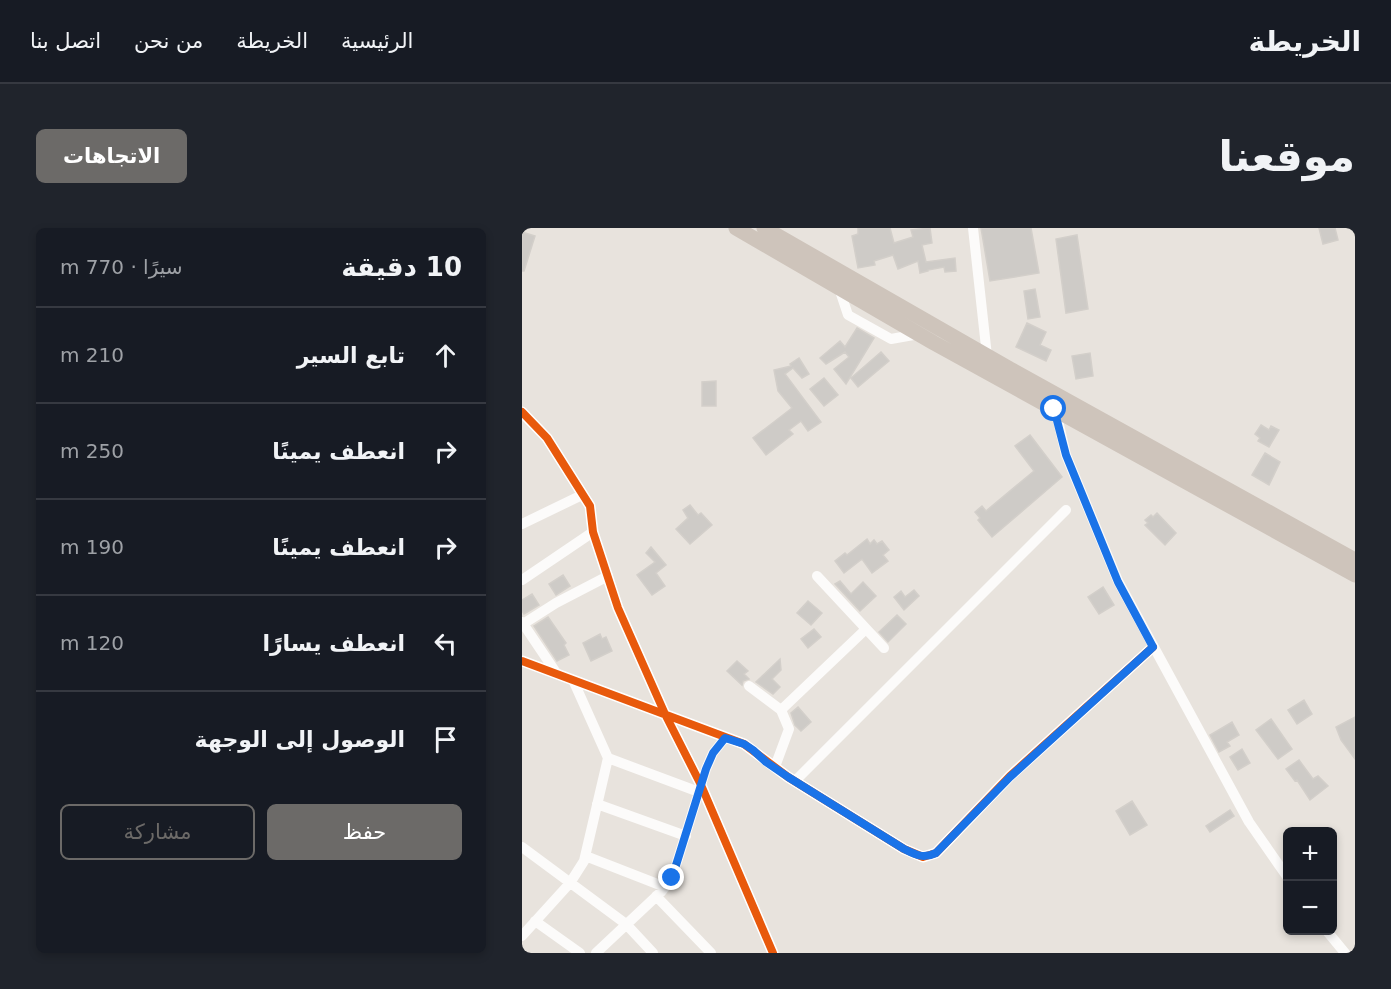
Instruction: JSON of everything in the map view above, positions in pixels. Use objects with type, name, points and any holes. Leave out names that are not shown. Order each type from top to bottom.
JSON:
[{"type":"highway","points":[[736,228],[919,334],[1057,403],[1355,560]]},
{"type":"highway","points":[[764,228],[987,356],[1057,403],[1355,576]]},
{"type":"street","points":[[973,228],[987,356]]},
{"type":"street","points":[[1057,403],[1066,455],[1118,582],[1250,822],[1283,872]]},
{"type":"street","points":[[522,412],[547,438],[590,506],[592,532],[618,608],[773,953]]},
{"type":"street","points":[[522,524],[582,495]]},
{"type":"street","points":[[795,782],[1066,510]]},
{"type":"street","points":[[522,580],[592,532]]},
{"type":"street","points":[[557,674],[522,623],[608,576]]},
{"type":"street","points":[[817,576],[884,648]]},
{"type":"street","points":[[781,710],[866,629]]},
{"type":"street","points":[[522,661],[744,744],[795,782],[904,849],[916,855],[929,856],[936,853],[1017,770],[1153,647]]},
{"type":"street","points":[[522,936],[570,883],[584,861],[608,758],[573,680]]},
{"type":"street","points":[[749,686],[781,710],[789,729],[776,765]]},
{"type":"street","points":[[596,953],[672,878],[713,753],[725,738]]},
{"type":"street","points":[[608,758],[700,788]]},
{"type":"street","points":[[597,804],[686,836]]},
{"type":"street","points":[[522,847],[626,924],[645,950]]},
{"type":"street","points":[[588,857],[665,887]]},
{"type":"street","points":[[656,896],[711,953]]},
{"type":"street","points":[[535,921],[580,953]]},
{"type":"street","points":[[1330,935],[1345,953]]},
{"type":"building","points":[[858,228],[890,228],[894,243],[913,237],[911,230],[930,228],[932,243],[922,245],[926,262],[955,258],[956,271],[945,272],[944,267],[920,273],[918,261],[898,269],[893,255],[874,261],[875,265],[858,268],[852,236],[858,234]]},
{"type":"building","points":[[981,228],[1031,228],[1039,273],[990,281]]},
{"type":"building","points":[[1319,228],[1335,228],[1338,240],[1323,244]]},
{"type":"building","points":[[522,232],[535,236],[524,271],[522,271]]},
{"type":"building","points":[[1077,235],[1088,309],[1066,313],[1056,239]]},
{"type":"building","points":[[1035,289],[1040,317],[1028,319],[1024,291]]},
{"type":"building","points":[[1027,323],[1046,332],[1040,345],[1051,350],[1046,361],[1016,347]]},
{"type":"building","points":[[857,328],[874,338],[846,384],[834,369],[849,357],[845,352],[826,364],[820,358],[840,341],[845,347]]},
{"type":"building","points":[[881,352],[889,361],[858,387],[851,378]]},
{"type":"building","points":[[1090,353],[1093,376],[1076,379],[1072,356]]},
{"type":"building","points":[[799,358],[809,374],[802,378],[793,368],[785,374],[821,422],[808,431],[801,421],[789,430],[793,434],[766,455],[753,438],[792,408],[778,391],[774,370],[791,366],[790,364]]},
{"type":"building","points":[[824,378],[838,395],[824,406],[810,389]]},
{"type":"building","points":[[716,381],[716,406],[702,406],[702,382]]},
{"type":"building","points":[[1261,425],[1269,430],[1271,426],[1279,430],[1269,447],[1258,441],[1260,438],[1255,434]]},
{"type":"building","points":[[1030,435],[1062,477],[992,537],[978,520],[980,518],[975,512],[982,506],[986,511],[1034,471],[1015,446]]},
{"type":"building","points":[[1265,453],[1280,462],[1269,485],[1252,475]]},
{"type":"building","points":[[690,505],[698,515],[701,513],[712,525],[690,544],[676,529],[688,518],[683,510]]},
{"type":"building","points":[[1157,513],[1176,533],[1165,545],[1145,525],[1148,523],[1145,520]]},
{"type":"building","points":[[867,539],[870,544],[874,540],[877,544],[882,541],[889,550],[883,555],[888,561],[872,573],[862,559],[844,573],[835,561],[845,553],[847,555]]},
{"type":"building","points":[[651,547],[666,565],[656,573],[665,586],[652,595],[637,575],[655,562],[646,553]]},
{"type":"building","points":[[563,575],[570,586],[556,595],[549,584]]},
{"type":"building","points":[[840,581],[851,594],[863,582],[876,596],[860,611],[835,584]]},
{"type":"building","points":[[1103,587],[1114,605],[1099,614],[1088,597]]},
{"type":"building","points":[[914,590],[919,596],[904,610],[894,597],[901,591],[905,597]]},
{"type":"building","points":[[532,594],[539,605],[524,614],[522,600]]},
{"type":"building","points":[[808,601],[822,613],[811,625],[797,613]]},
{"type":"building","points":[[897,615],[906,624],[888,642],[879,632]]},
{"type":"building","points":[[548,617],[566,643],[564,645],[569,655],[557,661],[534,626]]},
{"type":"building","points":[[814,629],[821,637],[808,648],[801,639]]},
{"type":"building","points":[[600,634],[602,639],[606,637],[612,651],[591,661],[583,643]]},
{"type":"building","points":[[780,659],[781,670],[772,679],[780,687],[773,694],[756,682]]},
{"type":"building","points":[[737,661],[748,671],[744,674],[749,679],[743,681],[742,685],[727,671]]},
{"type":"building","points":[[1304,700],[1312,714],[1297,724],[1288,710]]},
{"type":"building","points":[[798,707],[811,722],[801,731],[795,725],[791,713]]},
{"type":"building","points":[[1355,717],[1355,759],[1341,740],[1336,727]]},
{"type":"building","points":[[1271,719],[1292,749],[1278,759],[1256,730]]},
{"type":"building","points":[[1232,722],[1239,735],[1227,742],[1230,746],[1219,752],[1210,735]]},
{"type":"building","points":[[1242,749],[1250,763],[1238,770],[1230,757]]},
{"type":"building","points":[[1299,760],[1313,779],[1318,776],[1328,786],[1310,800],[1297,780],[1295,781],[1286,769]]},
{"type":"building","points":[[1132,801],[1147,825],[1130,835],[1116,811]]},
{"type":"building","points":[[1230,810],[1234,816],[1210,832],[1206,826]]},
{"type":"cycle path","points":[[522,412],[547,438],[590,506],[593,532],[618,608],[665,714],[701,785],[773,953]]},
{"type":"cycle path","points":[[522,661],[744,744],[788,777],[904,849],[923,857],[936,853],[1010,776],[1153,647]]},
{"type":"route","points":[[672,878],[706,769],[713,753],[725,738],[744,744],[788,777],[904,849],[923,857],[929,856],[936,853],[1046,743],[1153,647],[1118,582],[1066,455],[1054,409]]}]
